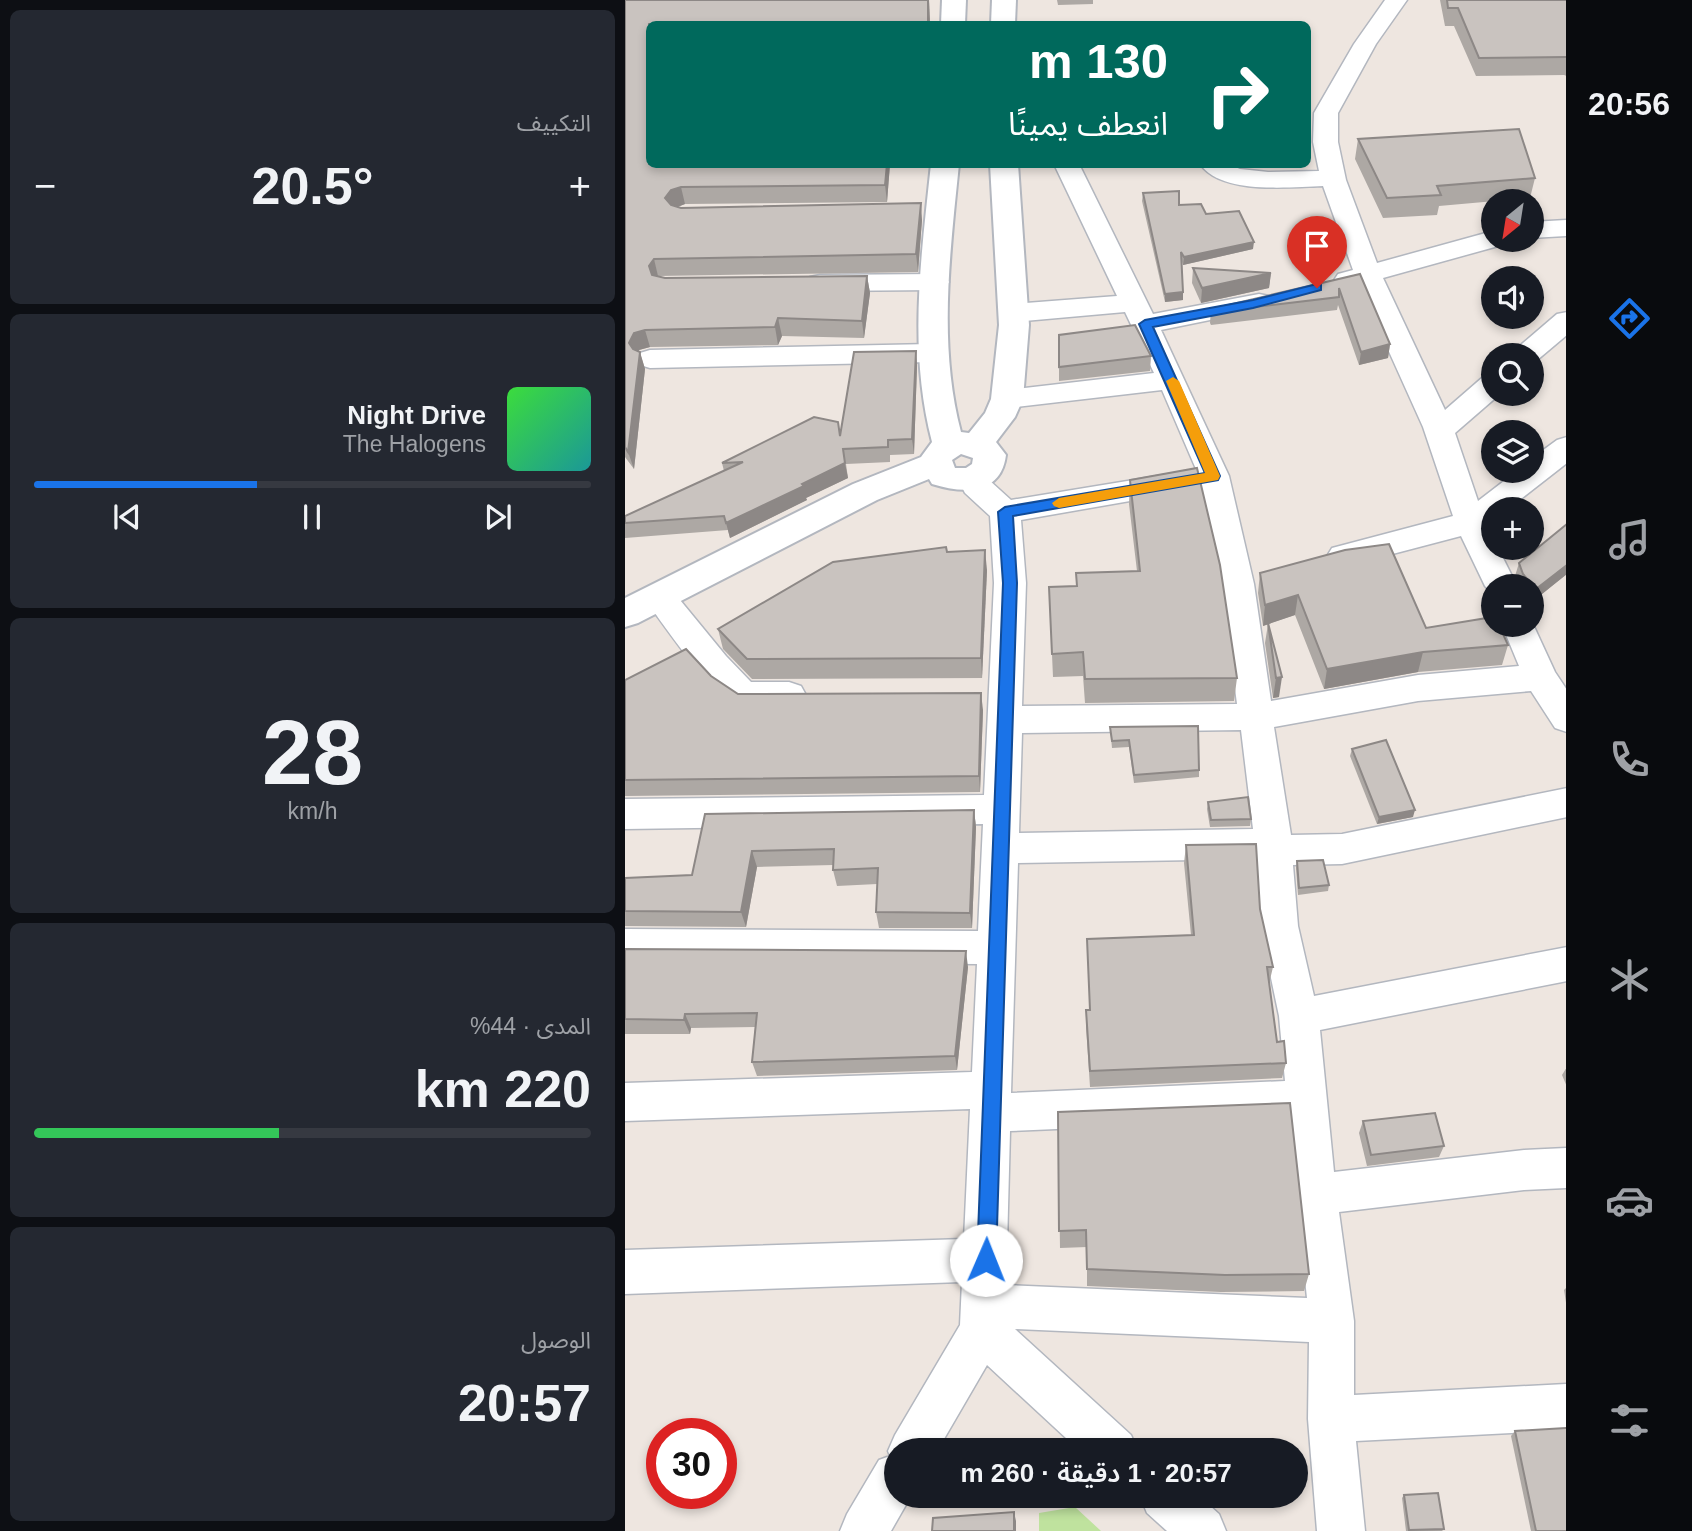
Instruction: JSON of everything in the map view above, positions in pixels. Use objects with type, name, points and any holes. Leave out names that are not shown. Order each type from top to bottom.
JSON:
[{"type":"street","points":[[953,21],[954,0]]},
{"type":"street","points":[[1003,21],[1004,0]]},
{"type":"street","points":[[1396,0],[1365,44],[1326,113],[1324,123],[1331,178],[1369,274],[1439,431],[1471,522],[1495,574]]},
{"type":"street","points":[[918,1438],[982,1318],[1002,808],[996,703],[1010,583],[1005,512],[976,486],[959,459],[936,397],[931,353],[936,282],[927,212],[944,168]]},
{"type":"street","points":[[625,614],[865,492],[959,459],[999,417],[1007,399],[1013,313],[1004,168]]},
{"type":"street","points":[[1068,168],[1172,380],[1214,476],[1251,580],[1254,718],[1273,844],[1279,926],[1299,1016],[1315,1195],[1332,1321],[1331,1419],[1341,1531]]},
{"type":"street","points":[[1216,168],[1220,172],[1247,178],[1331,178]]},
{"type":"street","points":[[1544,229],[1566,228]]},
{"type":"street","points":[[1317,288],[1481,242]]},
{"type":"street","points":[[789,283],[936,282]]},
{"type":"street","points":[[1013,313],[1140,314],[1290,295]]},
{"type":"street","points":[[1540,343],[1566,320]]},
{"type":"street","points":[[650,359],[931,353]]},
{"type":"street","points":[[1007,399],[1172,380]]},
{"type":"street","points":[[1439,431],[1481,394]]},
{"type":"street","points":[[1316,563],[1471,522],[1566,447]]},
{"type":"street","points":[[1005,512],[1214,476]]},
{"type":"street","points":[[660,597],[743,695],[818,695]]},
{"type":"street","points":[[1523,637],[1540,677],[1566,719]]},
{"type":"street","points":[[996,703],[1254,718],[1418,688],[1540,677]]},
{"type":"street","points":[[1000,848],[1273,844],[1291,849],[1342,849],[1566,802]]},
{"type":"street","points":[[625,814],[1002,808]]},
{"type":"street","points":[[625,946],[996,948]]},
{"type":"street","points":[[1299,1016],[1414,996],[1566,964]]},
{"type":"street","points":[[625,1102],[1306,1099]]},
{"type":"street","points":[[1315,1195],[1524,1170],[1566,1168]]},
{"type":"street","points":[[625,1272],[986,1260]]},
{"type":"street","points":[[982,1318],[1332,1321]]},
{"type":"street","points":[[982,1318],[1101,1438]]},
{"type":"street","points":[[1331,1419],[1566,1407]]},
{"type":"street","points":[[864,1531],[884,1497]]},
{"type":"street","points":[[1177,1508],[1203,1531]]},
{"type":"green space","points":[[1076,1508],[1101,1531],[1039,1531],[1039,1513]]},
{"type":"building","points":[[625,0],[928,0],[928,21],[646,21],[646,168],[887,168],[885,185],[681,187],[671,190],[665,198],[671,205],[681,208],[921,203],[916,254],[654,259],[649,266],[652,275],[665,278],[867,276],[862,321],[778,318],[775,327],[645,330],[634,333],[629,343],[633,349],[640,352],[628,452],[625,447]]},
{"type":"building","points":[[1447,0],[1567,0],[1567,57],[1479,58],[1458,8],[1448,8]]},
{"type":"building","points":[[1519,129],[1535,178],[1437,186],[1441,195],[1387,198],[1358,139]]},
{"type":"building","points":[[1179,191],[1179,205],[1201,204],[1206,214],[1239,211],[1254,242],[1184,257],[1181,252],[1183,292],[1165,294],[1143,193]]},
{"type":"building","points":[[1193,268],[1271,273],[1202,288]]},
{"type":"building","points":[[1360,274],[1390,344],[1361,352],[1339,288],[1339,297],[1212,312],[1211,309]]},
{"type":"building","points":[[1135,325],[1151,356],[1059,367],[1059,335]]},
{"type":"building","points":[[916,351],[912,439],[888,440],[888,447],[843,449],[845,463],[726,523],[724,516],[625,523],[625,516],[743,462],[722,463],[814,417],[838,422],[840,436],[854,352]]},
{"type":"building","points":[[1197,468],[1220,565],[1237,678],[1085,679],[1083,652],[1052,654],[1049,587],[1077,586],[1076,573],[1140,571],[1130,480]]},
{"type":"building","points":[[1567,524],[1567,565],[1544,583],[1544,574],[1523,574],[1519,563],[1523,560],[1544,560],[1544,543]]},
{"type":"building","points":[[1389,544],[1426,628],[1481,619],[1481,637],[1504,637],[1508,645],[1423,652],[1327,669],[1298,595],[1265,605],[1260,573],[1345,550]]},
{"type":"building","points":[[946,547],[947,552],[985,550],[981,658],[747,659],[718,629],[833,562]]},
{"type":"building","points":[[1268,623],[1282,677],[1276,678]]},
{"type":"building","points":[[686,649],[711,676],[738,694],[981,693],[979,776],[625,780],[625,680]]},
{"type":"building","points":[[1198,726],[1199,770],[1134,775],[1129,740],[1112,741],[1110,727]]},
{"type":"building","points":[[1386,740],[1415,810],[1379,817],[1352,749]]},
{"type":"building","points":[[1248,797],[1251,819],[1211,820],[1208,802]]},
{"type":"building","points":[[974,810],[970,913],[876,912],[878,868],[833,870],[834,849],[752,851],[741,912],[625,911],[625,878],[692,875],[705,814]]},
{"type":"building","points":[[1256,844],[1260,909],[1273,967],[1267,967],[1277,1042],[1284,1041],[1286,1063],[1090,1071],[1086,1010],[1090,1010],[1087,939],[1194,935],[1186,845]]},
{"type":"building","points":[[1323,860],[1329,885],[1299,888],[1297,861]]},
{"type":"building","points":[[625,949],[966,951],[955,1056],[752,1062],[757,1013],[685,1014],[684,1020],[625,1019]]},
{"type":"building","points":[[1290,1103],[1309,1274],[1225,1275],[1087,1269],[1086,1230],[1059,1231],[1058,1112]]},
{"type":"building","points":[[1435,1113],[1444,1146],[1371,1155],[1363,1121]]},
{"type":"building","points":[[1567,1428],[1567,1531],[1536,1531],[1515,1431]]},
{"type":"building","points":[[1438,1493],[1444,1529],[1409,1530],[1404,1495]]},
{"type":"building","points":[[1014,1512],[1014,1531],[932,1531],[933,1518]]},
{"type":"slow traffic","points":[[1059,503],[1214,476],[1173,381]]},
{"type":"route","points":[[986,1260],[1010,583],[1005,512],[1214,476],[1145,324],[1253,304],[1317,288]]}]
